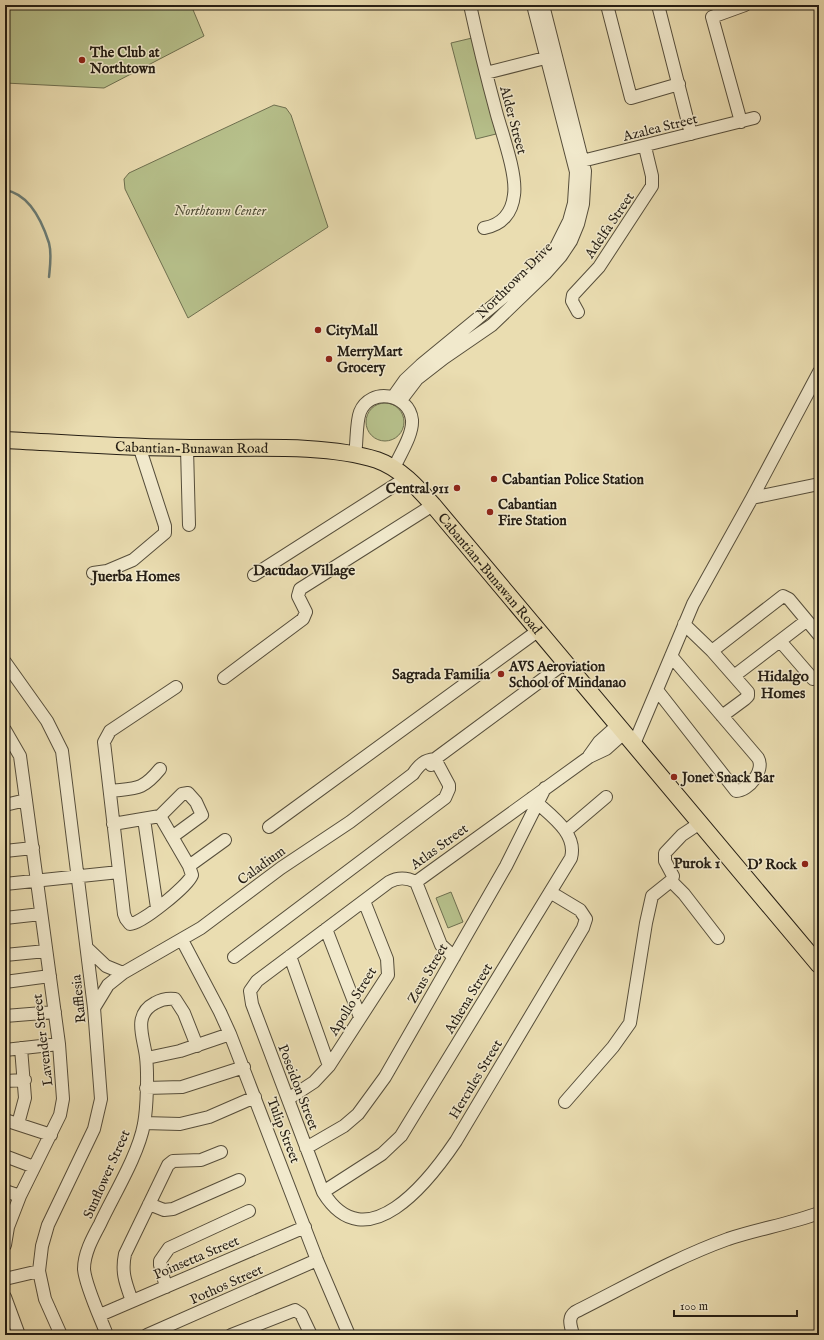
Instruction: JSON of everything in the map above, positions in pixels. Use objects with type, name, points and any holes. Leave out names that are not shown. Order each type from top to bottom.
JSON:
[{"type":"main road","name":"Cabantian-Bunawan Road","points":[[5,440],[187,448],[307,450],[355,455],[376,460],[400,473],[433,505],[819,965]]},
{"type":"street","name":"Alder Street","points":[[470,5],[486,73],[509,156],[515,194],[509,213],[503,220],[490,227],[484,228]]},
{"type":"street","name":"Northtown Drive","points":[[533,5],[551,56]]},
{"type":"street","name":"Northtown Drive","points":[[397,399],[414,376],[540,267],[554,251],[569,221],[574,203],[578,163],[551,56],[543,5]]},
{"type":"street","points":[[607,5],[631,98],[679,84]]},
{"type":"street","points":[[658,5],[691,134]]},
{"type":"street","points":[[741,122],[712,17],[745,5]]},
{"type":"street","points":[[486,73],[551,56]]},
{"type":"street","name":"Azalea Street","points":[[578,163],[754,118]]},
{"type":"street","name":"Adelfa Street","points":[[578,312],[572,301],[573,295],[599,267],[652,186],[652,176],[645,147]]},
{"type":"street","points":[[626,734],[657,690],[693,604],[752,498],[819,372]]},
{"type":"street","points":[[254,575],[400,473],[412,425],[408,409],[397,399],[387,396],[374,398],[364,406],[359,418],[355,455]]},
{"type":"street","points":[[93,573],[107,571],[133,560],[165,533],[165,526],[139,446]]},
{"type":"street","points":[[187,448],[188,525]]},
{"type":"street","points":[[752,498],[819,484]]},
{"type":"street","points":[[224,678],[303,619],[306,612],[297,593],[300,588],[433,505]]},
{"type":"street","points":[[712,650],[783,596],[789,599],[819,635]]},
{"type":"street","points":[[734,676],[806,621]]},
{"type":"street","points":[[684,624],[712,650],[748,692],[748,696],[722,716]]},
{"type":"street","points":[[269,826],[539,630]]},
{"type":"street","points":[[780,641],[813,679]]},
{"type":"street","points":[[657,690],[736,791],[744,789],[760,770],[760,762],[671,656]]},
{"type":"street","name":"Rafflesia","points":[[5,662],[48,721],[62,751],[94,1008],[101,1099],[94,1129],[48,1225],[42,1246],[39,1271],[45,1299],[61,1335]]},
{"type":"street","name":"Caladium","points":[[94,1008],[108,985],[123,973],[182,940],[215,919],[281,868],[350,822],[413,774],[424,761],[435,759],[566,662]]},
{"type":"street","points":[[160,816],[189,866],[192,876],[188,883],[134,924],[128,922],[124,914],[104,746],[108,734],[176,687]]},
{"type":"street","name":"Lavender Street","points":[[5,730],[20,756],[55,1012],[63,1099],[60,1116],[20,1196],[7,1226],[5,1244]]},
{"type":"street","name":"Zeus Street","points":[[306,1148],[344,1126],[358,1114],[385,1077],[506,866],[535,800],[545,788],[589,757],[600,742],[626,734]]},
{"type":"street","points":[[234,957],[445,798],[449,785],[435,759]]},
{"type":"street","points":[[110,791],[145,785],[160,769]]},
{"type":"street","points":[[113,824],[160,816],[185,793],[191,796],[201,811],[201,817],[172,837]]},
{"type":"street","points":[[566,831],[606,797]]},
{"type":"street","points":[[5,805],[26,800]]},
{"type":"street","name":"Athena Street","points":[[323,1192],[382,1154],[401,1136],[571,858],[571,839],[566,831],[535,800]]},
{"type":"street","name":"Atlas Street","points":[[250,991],[257,981],[393,880],[404,878],[416,882],[535,800]]},
{"type":"street","points":[[144,819],[157,908]]},
{"type":"street","points":[[565,1102],[613,1047],[630,1023],[646,923],[652,896],[672,880],[673,876],[672,871],[665,861],[664,853],[682,836],[700,823]]},
{"type":"street","points":[[189,866],[225,840]]},
{"type":"street","points":[[5,851],[32,848]]},
{"type":"street","points":[[5,884],[119,872]]},
{"type":"street","points":[[416,882],[441,944],[454,957]]},
{"type":"street","points":[[672,882],[684,894],[718,938]]},
{"type":"street","name":"Hercules Street","points":[[323,1192],[334,1207],[348,1217],[365,1221],[375,1219],[404,1201],[441,1163],[456,1141],[586,923],[586,919],[580,910],[550,892]]},
{"type":"street","name":"Apollo Street","points":[[288,1099],[314,1082],[329,1066],[360,1016],[385,980],[389,970],[387,959],[364,901]]},
{"type":"street","points":[[5,918],[41,914]]},
{"type":"street","points":[[326,929],[360,1016]]},
{"type":"street","name":"Tulip Street","points":[[182,940],[220,1012],[244,1067],[317,1260],[349,1335]]},
{"type":"street","points":[[87,948],[106,966],[123,973]]},
{"type":"street","points":[[5,955],[46,951]]},
{"type":"street","points":[[290,956],[329,1066]]},
{"type":"street","points":[[5,982],[50,976]]},
{"type":"street","name":"Poseidon Street","points":[[250,991],[252,1004],[323,1192]]},
{"type":"street","name":"Sunflower Street","points":[[107,1335],[84,1269],[89,1247],[137,1146],[144,1124],[147,1058],[140,1026],[147,1009],[153,1003],[167,998],[175,999],[179,1004],[197,1046]]},
{"type":"street","points":[[5,1016],[55,1012]]},
{"type":"street","points":[[147,1058],[197,1046],[230,1034]]},
{"type":"street","points":[[5,1050],[59,1044]]},
{"type":"street","points":[[18,1124],[24,1107],[25,1080],[22,1048]]},
{"type":"street","points":[[146,1088],[182,1087],[244,1067]]},
{"type":"street","points":[[5,1081],[25,1080]]},
{"type":"street","points":[[144,1124],[180,1124],[209,1117],[255,1097]]},
{"type":"street","points":[[5,1120],[51,1135]]},
{"type":"street","points":[[132,1301],[125,1282],[122,1267],[125,1254],[170,1162],[177,1160],[201,1160],[221,1152]]},
{"type":"street","points":[[5,1156],[34,1167]]},
{"type":"street","points":[[149,1204],[164,1210],[173,1209],[240,1180]]},
{"type":"street","points":[[5,1191],[20,1196]]},
{"type":"street","points":[[166,1287],[160,1261],[169,1248],[250,1211]]},
{"type":"street","points":[[573,1335],[570,1320],[571,1315],[575,1312],[688,1255],[728,1239],[787,1224],[819,1213]]},
{"type":"street","name":"Poinsetta Street","points":[[100,1315],[305,1227]]},
{"type":"street","name":"Pothos Street","points":[[147,1335],[317,1260]]},
{"type":"street","points":[[5,1279],[39,1271]]},
{"type":"street","points":[[6,1305],[19,1335]]},
{"type":"street","points":[[231,1335],[295,1310],[301,1314],[311,1335]]},
{"type":"green space","name":"The Club at Northtown","points":[[5,5],[191,5],[204,36],[104,88],[5,83]]},
{"type":"green space","points":[[472,38],[496,134],[476,139],[451,43]]},
{"type":"green space","name":"Northtown Center","points":[[274,105],[286,108],[291,115],[328,227],[188,318],[125,189],[124,179],[129,173]]},
{"type":"green space","points":[[385,403],[395,406],[401,412],[404,422],[401,432],[395,438],[385,441],[375,438],[369,432],[366,422],[369,412],[375,406]]},
{"type":"green space","points":[[451,892],[463,922],[448,928],[436,898]]},
{"type":"waterway","points":[[5,190],[21,197],[28,203],[43,226],[50,247],[49,277]]},
{"type":"place","name":"The Club at Northtown","points":[[82,60]]},
{"type":"place","name":"CityMall","points":[[318,330]]},
{"type":"place","name":"MerryMart Grocery","points":[[329,359]]},
{"type":"place","name":"Cabantian Police Station","points":[[494,479]]},
{"type":"place","name":"Central 911","points":[[457,488]]},
{"type":"place","name":"Cabantian Fire Station","points":[[490,512]]},
{"type":"place","name":"AVS Aeroviation School of Mindanao","points":[[501,674]]},
{"type":"place","name":"Jonet Snack Bar","points":[[674,777]]},
{"type":"place","name":"D' Rock","points":[[805,864]]},
{"type":"district","name":"Dacudao Village","points":[[304,570]]},
{"type":"district","name":"Juerba Homes","points":[[136,576]]},
{"type":"district","name":"Sagrada Familia","points":[[441,674]]},
{"type":"district","name":"Hidalgo Homes","points":[[783,684]]},
{"type":"district","name":"Purok 1","points":[[697,863]]}]
